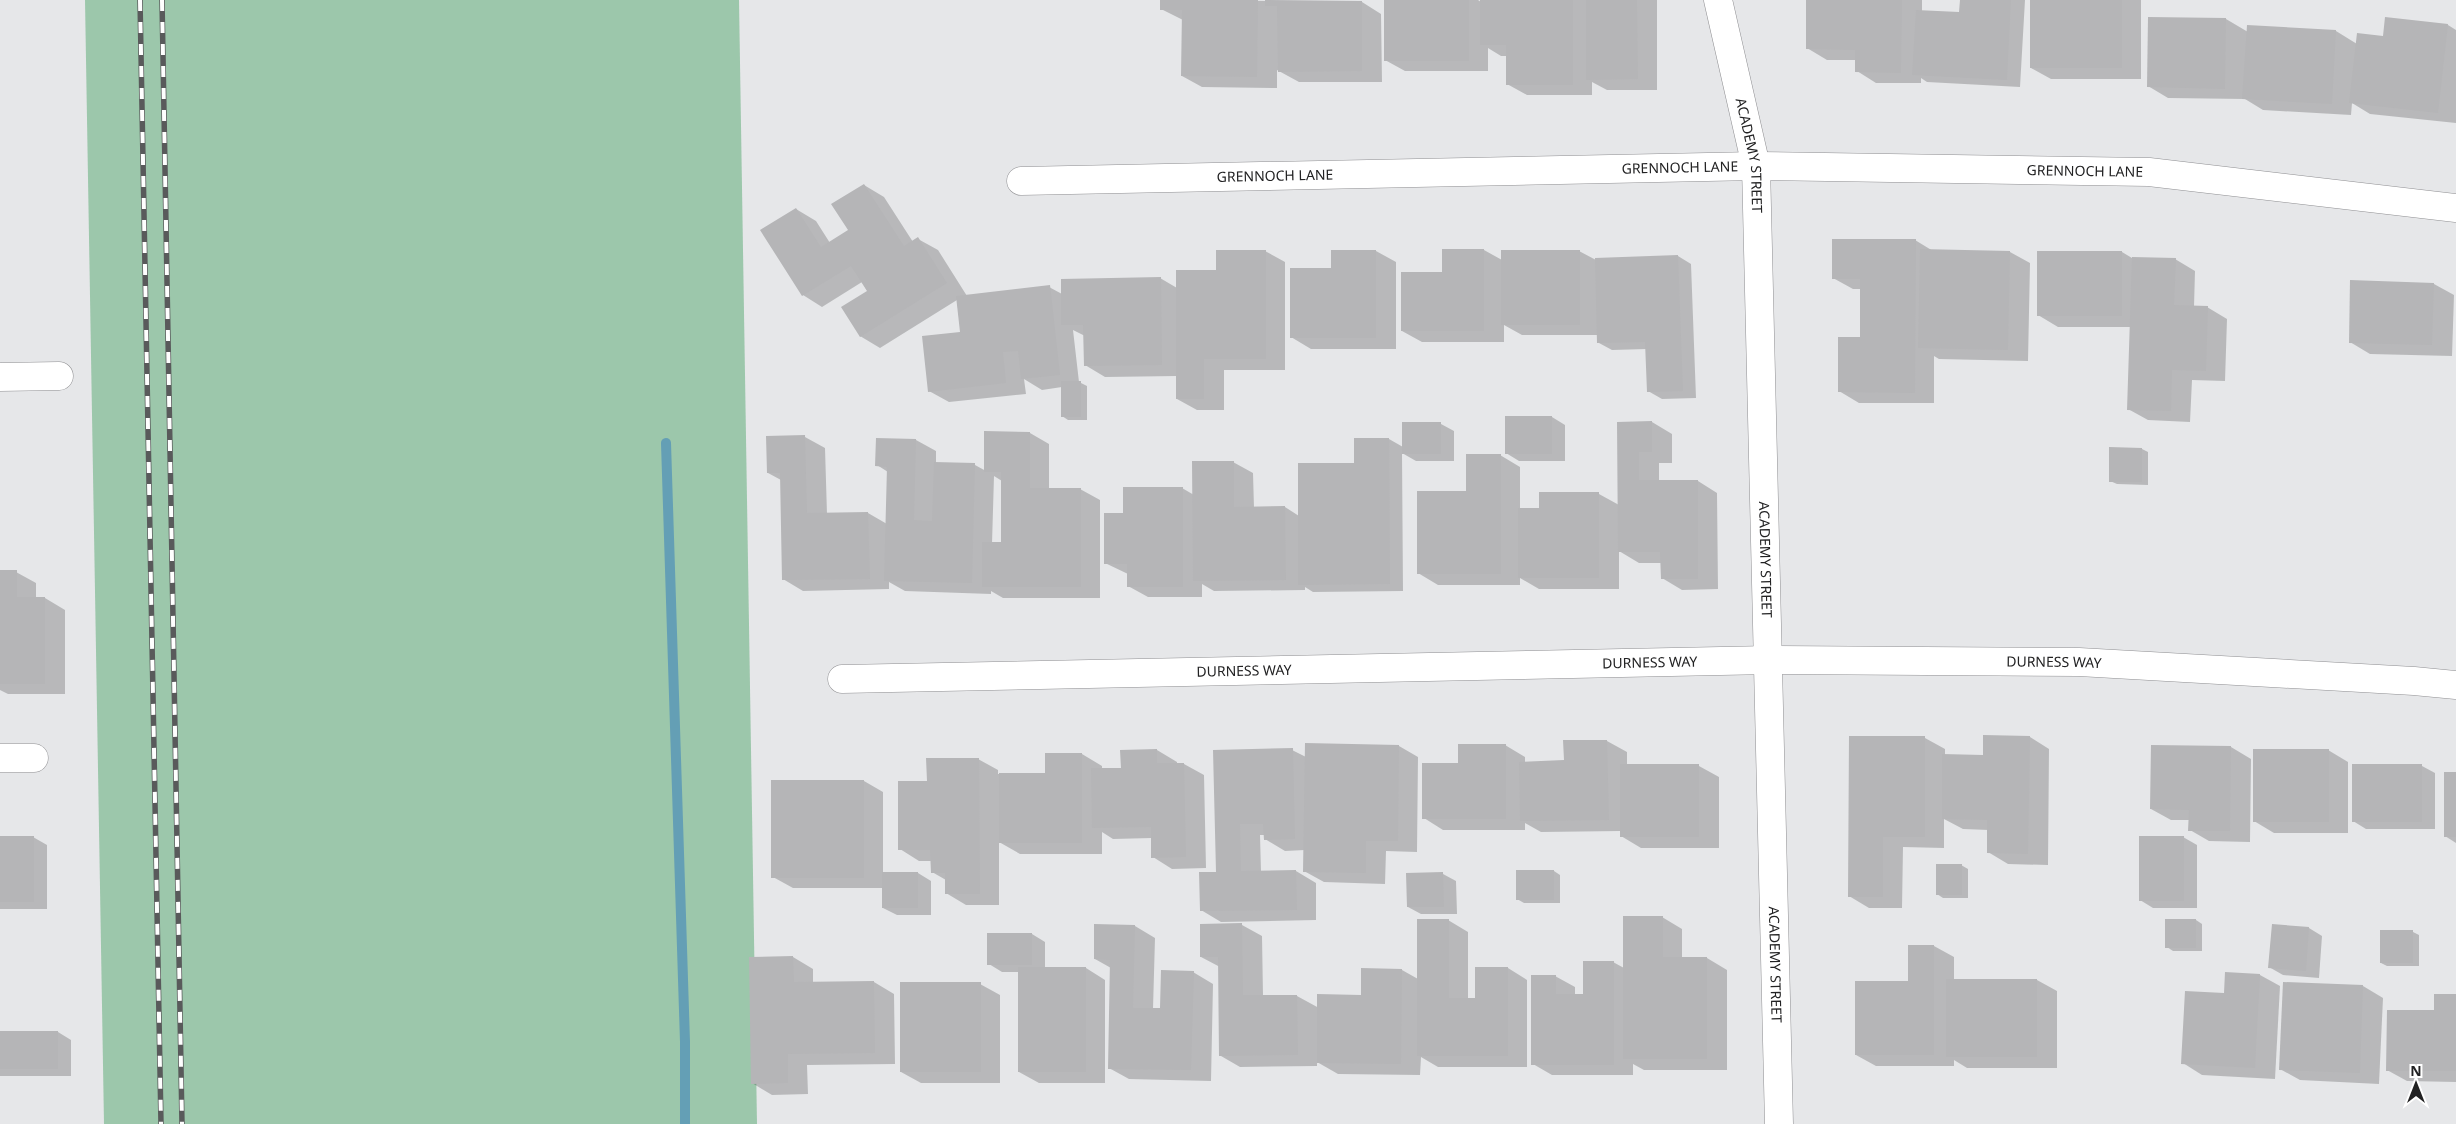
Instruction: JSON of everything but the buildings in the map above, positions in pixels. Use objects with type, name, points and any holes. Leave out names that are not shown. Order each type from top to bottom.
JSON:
[{"type":"street","name":"ACADEMY STREET","points":[[1718,0],[1756,166],[1770,660],[1779,1124]]},
{"type":"street","name":"GRENNOCH LANE","points":[[1021,181],[1756,166],[2149,172],[2456,208]]},
{"type":"street","points":[[0,377],[59,376]]},
{"type":"street","name":"DURNESS WAY","points":[[842,679],[1770,660],[2079,662],[2456,685]]},
{"type":"street","points":[[0,758],[34,758]]},
{"type":"green space","points":[[85,0],[739,0],[757,1124],[104,1124]]},
{"type":"waterway","points":[[666,443],[685,1042],[685,1124]]},
{"type":"railway","points":[[140,0],[161,1124]]},
{"type":"railway","points":[[162,0],[182,1124]]}]
